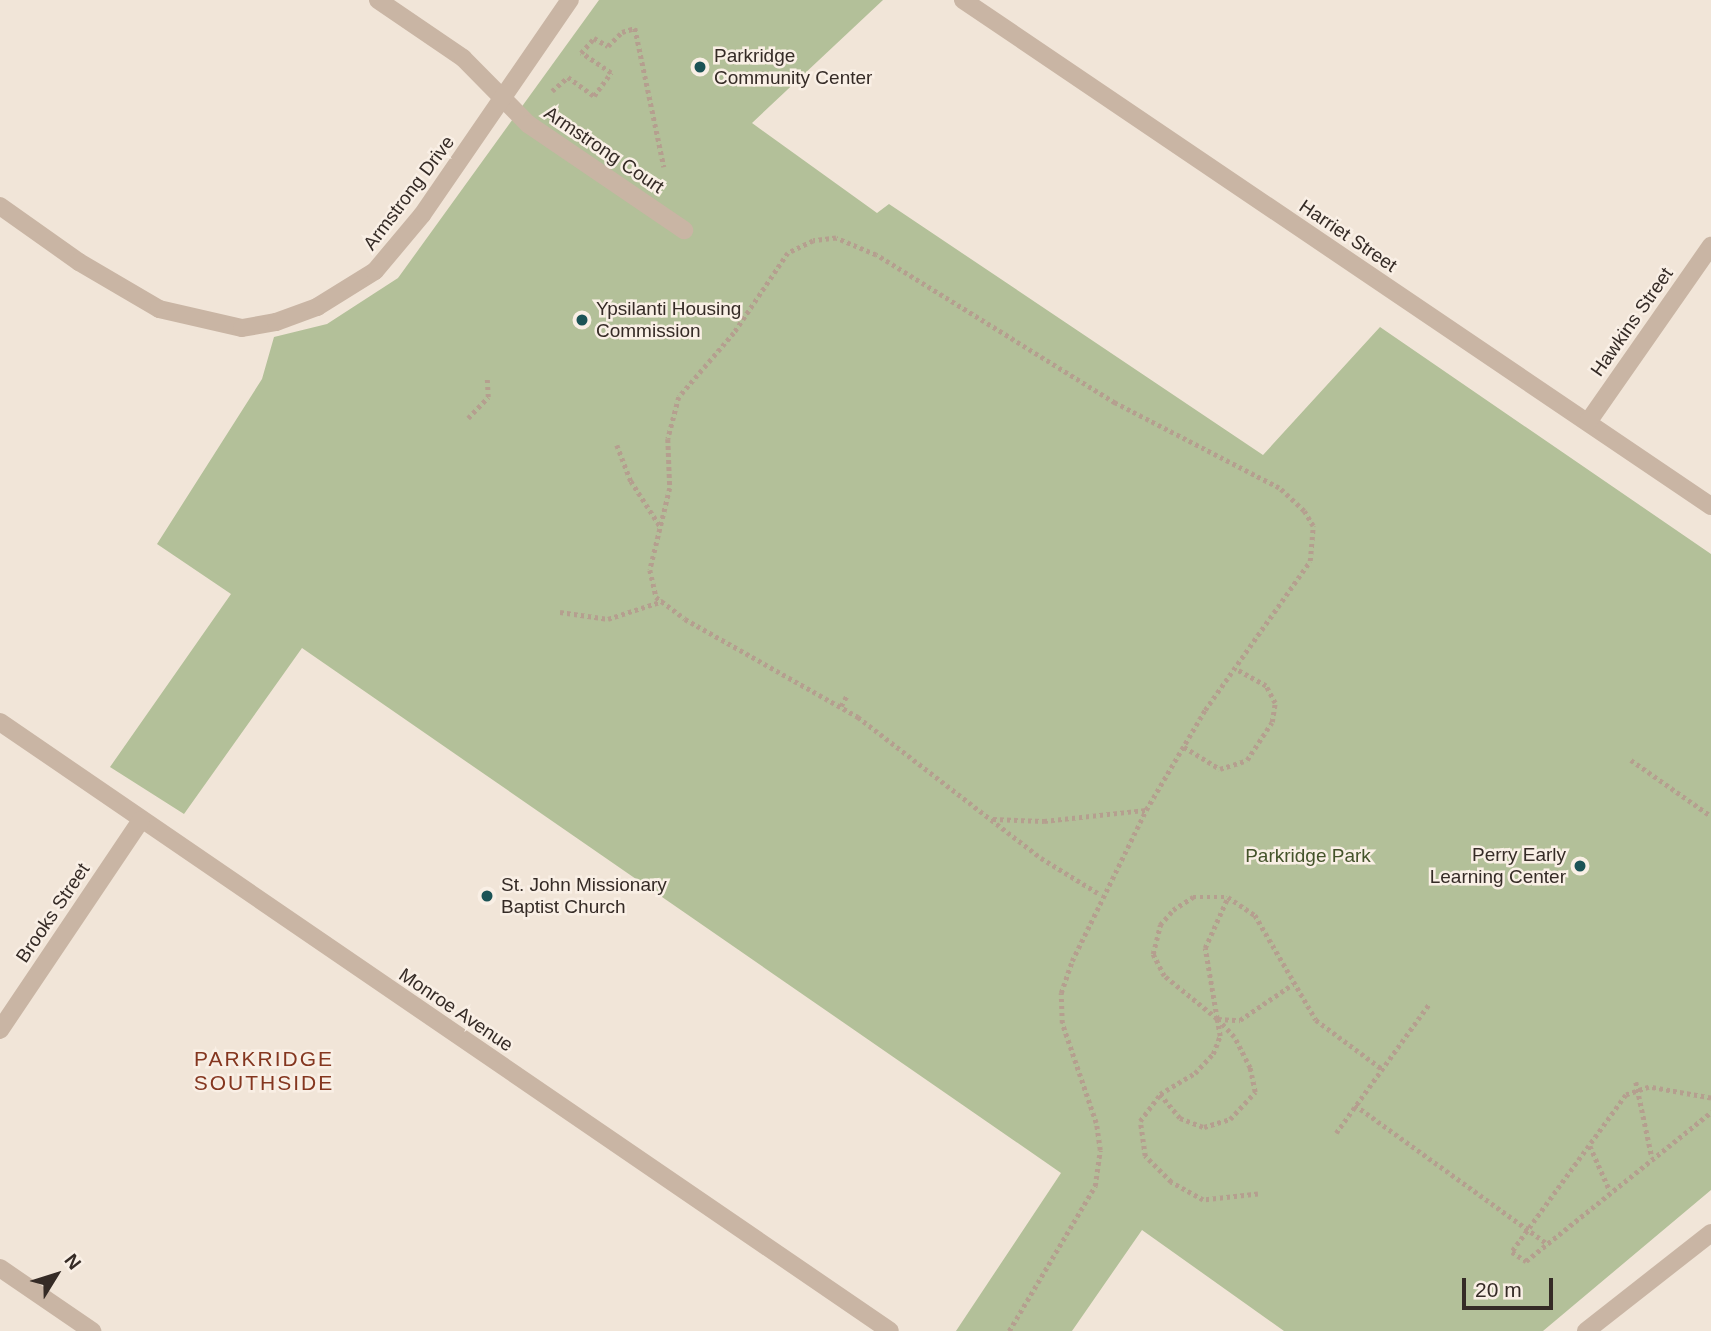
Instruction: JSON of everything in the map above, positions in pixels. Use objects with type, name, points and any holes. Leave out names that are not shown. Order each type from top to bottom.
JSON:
[{"type":"street","name":"Armstrong Court","points":[[379,0],[463,58],[503,101],[543,134],[684,230]]},
{"type":"street","name":"Armstrong Drive","points":[[0,206],[79,262],[159,309],[242,328],[276,322],[317,307],[376,271],[503,101],[570,0]]},
{"type":"street","name":"Harriet Street","points":[[963,0],[1711,506]]},
{"type":"street","name":"Hawkins Street","points":[[1588,422],[1711,246]]},
{"type":"street","name":"Monroe Avenue","points":[[0,722],[890,1331]]},
{"type":"street","name":"Brooks Street","points":[[0,1030],[141,820]]},
{"type":"street","points":[[1586,1331],[1711,1233]]},
{"type":"street","points":[[0,1269],[92,1331]]},
{"type":"path","points":[[552,91],[568,77],[594,96],[611,73],[581,53],[594,38],[608,46],[622,32],[635,29],[664,167]]},
{"type":"path","points":[[1009,1331],[1095,1186],[1100,1150],[1062,1023],[1061,993],[1101,895],[1146,810],[1205,710],[1237,670],[1310,561],[1314,533],[1304,511],[1261,477],[1125,409],[876,255],[836,238],[788,253],[734,332],[689,380],[668,439],[670,488],[650,570],[656,597],[685,619],[841,706],[1070,879],[1101,895]]},
{"type":"path","points":[[468,418],[488,397],[487,378]]},
{"type":"path","points":[[617,445],[631,481],[660,526]]},
{"type":"path","points":[[560,612],[608,619],[663,601]]},
{"type":"path","points":[[1184,747],[1220,769],[1247,760],[1272,723],[1275,703],[1266,686],[1237,670]]},
{"type":"path","points":[[841,706],[847,695]]},
{"type":"path","points":[[1631,760],[1711,816]]},
{"type":"path","points":[[993,819],[1044,821],[1146,810]]},
{"type":"path","points":[[1160,1094],[1180,1118],[1204,1127],[1230,1119],[1245,1109],[1255,1093],[1250,1068],[1234,1037],[1217,1018],[1164,976],[1153,954],[1160,925],[1173,910],[1194,897],[1228,897],[1255,915],[1316,1020],[1382,1069]]},
{"type":"path","points":[[1228,897],[1205,948],[1220,1036],[1213,1054],[1195,1073],[1160,1094],[1140,1121],[1145,1156],[1171,1182],[1203,1200],[1258,1194]]},
{"type":"path","points":[[1217,1018],[1240,1020],[1293,984]]},
{"type":"path","points":[[1336,1133],[1429,1003]]},
{"type":"path","points":[[1636,1082],[1652,1157]]},
{"type":"path","points":[[1711,1098],[1649,1087],[1626,1095],[1513,1252],[1526,1261],[1711,1112]]},
{"type":"path","points":[[1355,1105],[1548,1244]]},
{"type":"path","points":[[1590,1146],[1610,1191]]},
{"type":"green space","name":"Parkridge Park","points":[[599,0],[883,0],[752,123],[877,213],[889,204],[1263,455],[1380,327],[1711,554],[1711,1190],[1543,1331],[1284,1331],[1142,1230],[1072,1331],[956,1331],[1061,1173],[302,648],[184,814],[110,767],[231,594],[157,544],[262,379],[274,337],[327,324],[398,278]]},
{"type":"place","name":"Parkridge Community Center","points":[[700,67]]},
{"type":"place","name":"Ypsilanti Housing Commission","points":[[582,320]]},
{"type":"place","name":"Perry Early Learning Center","points":[[1580,866]]},
{"type":"place","name":"St. John Missionary Baptist Church","points":[[487,896]]},
{"type":"district","name":"PARKRIDGE SOUTHSIDE","points":[[264,1071]]}]
